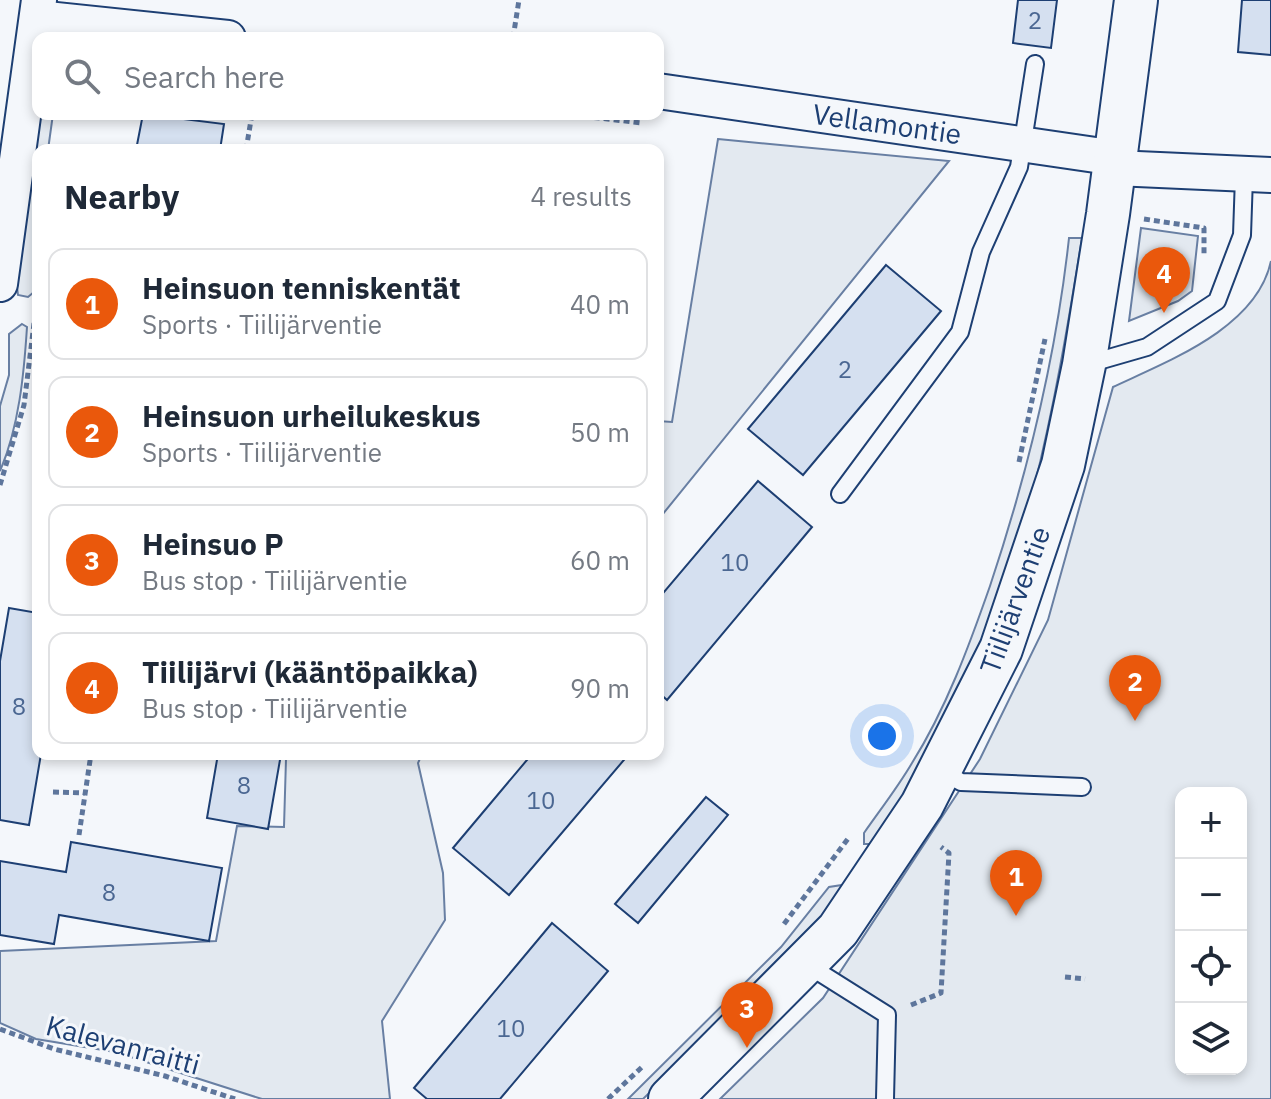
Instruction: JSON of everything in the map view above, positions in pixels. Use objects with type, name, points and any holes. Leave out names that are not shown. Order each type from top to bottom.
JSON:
[{"type":"street","name":"Tiilijärventie","points":[[670,1099],[838,930],[941,771],[1001,649],[1063,465],[1084,365],[1108,214],[1136,0]]},
{"type":"street","points":[[35,32],[38,9],[189,32]]},
{"type":"street","points":[[0,284],[32,52]]},
{"type":"street","name":"Vellamontie","points":[[664,92],[1024,144],[1115,163],[1258,176]]},
{"type":"lane","points":[[840,494],[960,332],[981,252],[1019,167],[1035,64]]},
{"type":"lane","points":[[1084,365],[1147,347],[1217,301],[1242,235],[1258,176]]},
{"type":"lane","points":[[941,771],[961,782],[1082,787]]},
{"type":"lane","points":[[804,963],[887,1015],[885,1099]]},
{"type":"path","points":[[514,32],[519,0]]},
{"type":"path","points":[[247,144],[251,120]]},
{"type":"path","points":[[1108,214],[1204,228],[1204,269]]},
{"type":"path","points":[[1017,473],[1046,332]]},
{"type":"path","points":[[0,485],[24,405],[32,340]]},
{"type":"path","points":[[79,835],[90,760]]},
{"type":"path","points":[[53,792],[85,793]]},
{"type":"path","points":[[779,931],[858,823]]},
{"type":"path","points":[[887,1015],[941,993],[949,853],[909,824]]},
{"type":"path","points":[[1065,977],[1085,979]]},
{"type":"path","name":"Kalevanraitti","points":[[0,1029],[54,1049],[165,1076],[235,1099]]},
{"type":"path","points":[[608,1099],[653,1057]]},
{"type":"shaded area","points":[[37,120],[52,120],[49,144],[34,144]]},
{"type":"shaded area","points":[[718,139],[949,161],[664,513],[664,421],[672,422]]},
{"type":"shaded area","points":[[32,155],[32,294],[28,297],[18,295],[15,270]]},
{"type":"shaded area","points":[[1141,228],[1198,236],[1192,291],[1178,301],[1129,321]]},
{"type":"shaded area","points":[[1069,238],[1082,238],[1048,427],[1016,552],[996,613],[973,672],[937,745],[874,844],[864,844],[864,833],[907,772],[936,721],[990,586],[1017,500],[1039,414],[1057,327]]},
{"type":"shaded area","points":[[1271,261],[1271,1099],[720,1099],[823,998],[980,759],[1048,620],[1113,387],[1207,339],[1248,305],[1262,285]]},
{"type":"shaded area","points":[[22,324],[27,327],[20,400],[0,471],[0,406],[9,375],[9,334]]},
{"type":"shaded area","points":[[286,760],[419,760],[443,873],[445,920],[382,1021],[390,1099],[262,1099],[115,1052],[36,1039],[0,1023],[0,951],[216,941],[237,826],[284,827]]},
{"type":"shaded area","points":[[842,885],[840,898],[778,968],[643,1099],[628,1099],[781,947],[829,887]]},
{"type":"building","points":[[1018,0],[1057,0],[1051,48],[1013,43]]},
{"type":"building","points":[[1242,0],[1271,0],[1271,55],[1238,52]]},
{"type":"building","points":[[142,120],[192,120],[224,124],[221,144],[137,144]]},
{"type":"building","points":[[886,265],[941,311],[803,475],[748,429]]},
{"type":"building","points":[[758,481],[812,527],[667,700],[664,697],[664,592]]},
{"type":"building","points":[[9,608],[32,612],[32,760],[40,760],[29,825],[0,820],[0,661]]},
{"type":"building","points":[[217,760],[280,760],[268,829],[207,818]]},
{"type":"building","points":[[527,760],[624,760],[509,895],[453,848]]},
{"type":"building","points":[[706,797],[728,815],[638,923],[615,904]]},
{"type":"building","points":[[71,842],[222,868],[209,941],[59,915],[54,944],[0,935],[0,861],[66,872]]},
{"type":"building","points":[[552,923],[608,971],[500,1099],[427,1099],[414,1088]]},
{"type":"place","name":"Tiilijärvi (kääntöpaikka)","points":[[1164,313]]},
{"type":"place","name":"Heinsuon urheilukeskus","points":[[1135,721]]},
{"type":"place","name":"Heinsuon tenniskentät","points":[[1016,916]]},
{"type":"place","name":"Heinsuo P","points":[[747,1048]]}]
